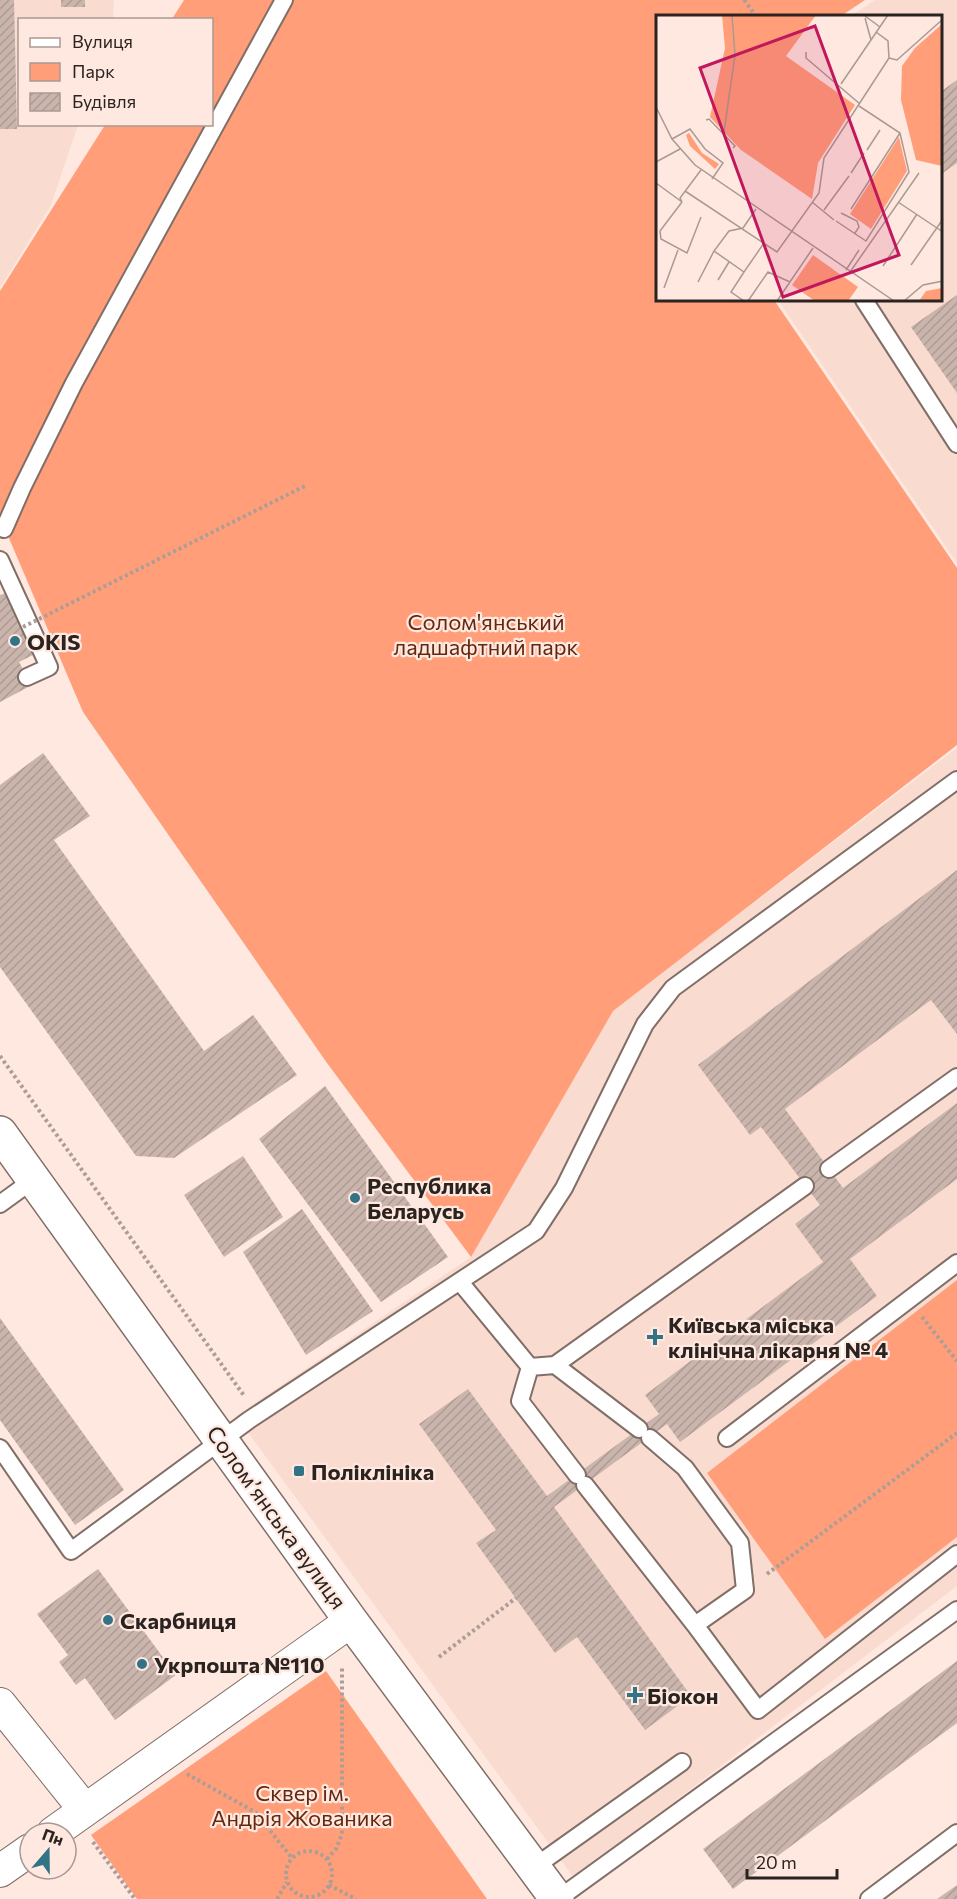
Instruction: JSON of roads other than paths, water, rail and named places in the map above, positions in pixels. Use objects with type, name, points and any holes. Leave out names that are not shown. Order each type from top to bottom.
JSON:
[{"type":"main road","name":"Соломʼянська вулиця","points":[[0,1133],[351,1621],[557,1899]]},
{"type":"street","points":[[78,1825],[86,1822],[158,1757],[351,1621]]},
{"type":"street","points":[[0,1704],[86,1822]]},
{"type":"street","points":[[0,1871],[18,1858]]},
{"type":"lane","points":[[4,529],[74,383],[284,0]]},
{"type":"lane","points":[[865,302],[957,444]]},
{"type":"lane","points":[[0,560],[49,667],[27,677]]},
{"type":"lane","points":[[0,1450],[71,1551],[257,1415],[536,1231],[564,1188],[645,1024],[673,988],[957,780]]},
{"type":"lane","points":[[829,1169],[957,1077]]},
{"type":"lane","points":[[0,1204],[33,1180]]},
{"type":"lane","points":[[530,1367],[555,1365],[806,1186]]},
{"type":"lane","points":[[727,1438],[957,1263]]},
{"type":"lane","points":[[460,1282],[530,1367]]},
{"type":"lane","points":[[555,1365],[685,1467],[740,1543],[745,1590],[695,1625]]},
{"type":"lane","points":[[530,1367],[520,1401],[695,1625],[758,1710],[957,1554]]},
{"type":"lane","points":[[557,1899],[957,1610]]},
{"type":"lane","points":[[533,1868],[682,1762]]},
{"type":"lane","points":[[869,1899],[957,1833]]},
{"type":"place","name":"OKIS","points":[[15,641]]},
{"type":"place","name":"Республика Беларусь","points":[[355,1198]]},
{"type":"place","name":"Київська міська клінічна лікарня № 4","points":[[655,1337]]},
{"type":"place","name":"Поліклініка","points":[[299,1471]]},
{"type":"place","name":"Скарбниця","points":[[108,1620]]},
{"type":"place","name":"Укрпошта №110","points":[[142,1664]]},
{"type":"place","name":"Біокон","points":[[635,1695]]},
{"type":"park label","name":"Солом'янський ладшафтний парк","points":[[486,634]]},
{"type":"park label","name":"Сквер ім. Андрія Жованика","points":[[302,1805]]}]
